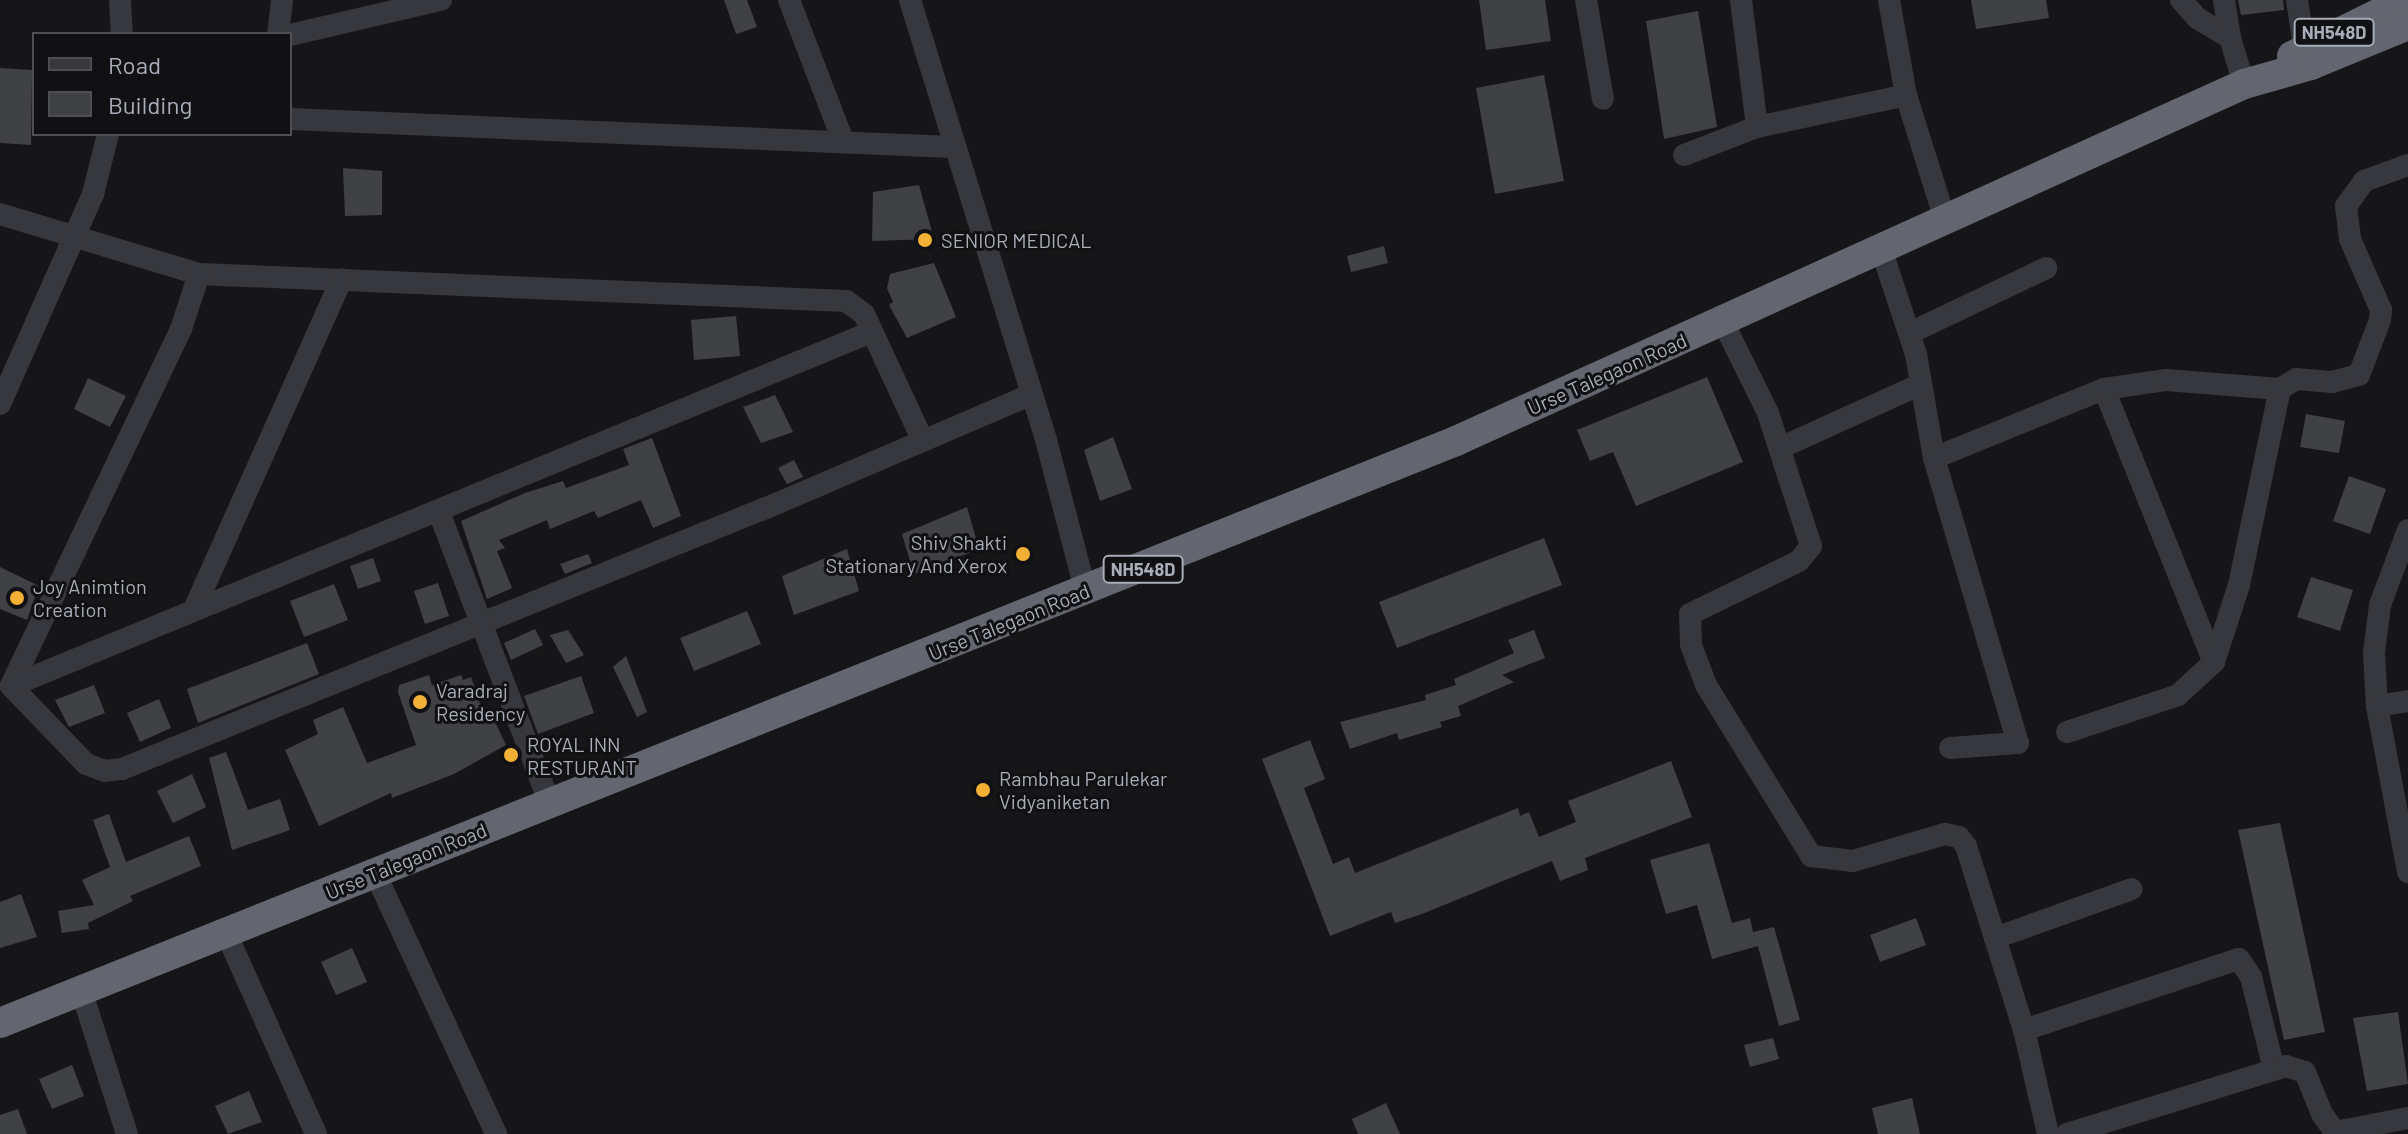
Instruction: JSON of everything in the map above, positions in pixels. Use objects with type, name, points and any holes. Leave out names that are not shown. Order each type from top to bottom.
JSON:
[{"type":"highway","name":"Urse Talegaon Road","points":[[0,1023],[1086,592],[1456,441],[1946,223],[2256,79],[2304,46],[2406,0]]},
{"type":"highway","name":"Urse Talegaon Road","points":[[2256,79],[2311,65],[2408,25]]},
{"type":"street","points":[[120,0],[122,32]]},
{"type":"street","points":[[278,32],[282,0]]},
{"type":"street","points":[[292,35],[441,0]]},
{"type":"street","points":[[789,0],[844,143]]},
{"type":"street","points":[[910,0],[952,147],[1032,394],[1086,592]]},
{"type":"street","points":[[1586,0],[1603,99]]},
{"type":"street","points":[[1741,0],[1757,127]]},
{"type":"street","points":[[1889,0],[1906,95],[1946,223]]},
{"type":"street","points":[[2181,0],[2197,18],[2230,38]]},
{"type":"street","points":[[2224,0],[2230,38],[2256,79]]},
{"type":"street","points":[[2297,0],[2304,46]]},
{"type":"street","points":[[1684,155],[1757,127],[1906,95]]},
{"type":"street","points":[[292,119],[952,147]]},
{"type":"street","points":[[0,404],[75,240],[93,194],[108,136]]},
{"type":"street","points":[[1934,458],[2104,389],[2166,380],[2280,389],[2296,379],[2348,381],[2368,361],[2381,310],[2350,239],[2346,206],[2364,181],[2408,165]]},
{"type":"street","points":[[0,214],[75,240],[199,274],[846,301],[864,314],[923,441]]},
{"type":"street","points":[[1882,252],[1910,333],[1934,458],[2018,743],[1950,748]]},
{"type":"street","points":[[1910,333],[2046,268]]},
{"type":"street","points":[[11,686],[181,329],[199,274]]},
{"type":"street","points":[[195,607],[342,279]]},
{"type":"street","points":[[1723,322],[1780,448],[1811,546],[1799,561],[1690,614],[1691,645],[1706,685],[1811,856],[1853,861],[1945,834],[1959,837],[1973,863],[2024,1030],[2048,1134]]},
{"type":"street","points":[[11,686],[195,607],[439,512],[871,332]]},
{"type":"street","points":[[1780,448],[1921,384]]},
{"type":"street","points":[[2104,389],[2214,662]]},
{"type":"street","points":[[2067,732],[2178,695],[2214,662],[2239,585],[2280,389]]},
{"type":"street","points":[[11,686],[86,764],[105,771],[122,769],[1032,394]]},
{"type":"street","points":[[439,512],[550,804]]},
{"type":"street","points":[[2408,530],[2380,605],[2374,653],[2377,706],[2408,872]]},
{"type":"street","points":[[2377,706],[2408,701]]},
{"type":"street","points":[[375,873],[496,1134]]},
{"type":"street","points":[[1995,938],[2132,889]]},
{"type":"street","points":[[227,935],[316,1134]]},
{"type":"street","points":[[2024,1030],[2239,959],[2251,977],[2274,1069]]},
{"type":"street","points":[[82,993],[127,1134]]},
{"type":"street","points":[[2067,1134],[2274,1069],[2298,1066],[2312,1084],[2328,1126],[2335,1132],[2357,1132],[2408,1118]]},
{"type":"building","points":[[724,0],[747,0],[757,27],[736,34]]},
{"type":"building","points":[[1479,0],[1545,0],[1551,41],[1486,50]]},
{"type":"building","points":[[1971,0],[2046,0],[2049,18],[1976,29]]},
{"type":"building","points":[[2238,0],[2283,0],[2284,10],[2241,15]]},
{"type":"building","points":[[1698,11],[1717,127],[1664,139],[1646,21]]},
{"type":"building","points":[[0,68],[32,70],[31,145],[0,143]]},
{"type":"building","points":[[1544,75],[1564,181],[1495,194],[1476,88]]},
{"type":"building","points":[[343,168],[382,171],[382,215],[345,216]]},
{"type":"building","points":[[919,185],[934,239],[872,241],[873,192]]},
{"type":"building","points":[[1384,246],[1388,263],[1351,272],[1347,256]]},
{"type":"building","points":[[934,263],[956,317],[907,338],[889,305],[893,302],[887,288],[890,274]]},
{"type":"building","points":[[736,316],[740,356],[694,360],[691,320]]},
{"type":"building","points":[[1707,377],[1743,462],[1636,506],[1613,452],[1590,461],[1577,430]]},
{"type":"building","points":[[88,378],[126,396],[110,427],[74,409]]},
{"type":"building","points":[[775,395],[793,432],[761,443],[743,407]]},
{"type":"building","points":[[2306,414],[2345,421],[2339,453],[2300,447]]},
{"type":"building","points":[[1113,437],[1132,489],[1100,501],[1084,450]]},
{"type":"building","points":[[652,438],[681,516],[653,528],[641,500],[598,518],[594,511],[550,529],[547,520],[499,540],[505,548],[497,551],[512,588],[487,599],[461,521],[525,493],[563,481],[566,488],[629,465],[623,449]]},
{"type":"building","points":[[794,460],[803,477],[787,484],[778,468]]},
{"type":"building","points":[[2349,476],[2386,489],[2370,534],[2333,521]]},
{"type":"building","points":[[967,507],[979,549],[914,574],[902,534]]},
{"type":"building","points":[[1544,538],[1562,585],[1397,648],[1379,602]]},
{"type":"building","points":[[847,549],[859,591],[794,615],[782,576]]},
{"type":"building","points":[[588,554],[592,563],[565,574],[560,564]]},
{"type":"building","points":[[373,558],[381,581],[358,589],[350,566]]},
{"type":"building","name":"Joy Animtion Creation","points":[[0,567],[39,586],[27,620],[0,609]]},
{"type":"building","points":[[2311,577],[2353,590],[2340,631],[2297,617]]},
{"type":"building","points":[[438,583],[449,616],[425,624],[414,591]]},
{"type":"building","points":[[334,584],[348,620],[304,637],[290,601]]},
{"type":"building","points":[[747,611],[761,644],[694,671],[680,638]]},
{"type":"building","points":[[535,629],[543,645],[511,660],[504,643]]},
{"type":"building","points":[[568,630],[584,655],[566,663],[550,635]]},
{"type":"building","points":[[1534,630],[1545,658],[1502,675],[1514,682],[1458,706],[1461,716],[1440,722],[1442,727],[1399,740],[1397,733],[1350,749],[1340,722],[1426,700],[1425,695],[1456,685],[1454,679],[1514,653],[1508,640]]},
{"type":"building","points":[[307,643],[319,674],[198,723],[187,689]]},
{"type":"building","points":[[626,656],[647,712],[637,717],[613,667]]},
{"type":"building","points":[[429,675],[432,685],[461,675],[463,680],[471,677],[483,712],[489,709],[506,745],[454,774],[392,798],[391,793],[319,826],[285,750],[318,734],[313,720],[343,707],[367,763],[416,745],[398,692],[399,685]]},
{"type":"building","points":[[581,676],[594,713],[538,734],[524,696]]},
{"type":"building","points":[[94,685],[105,713],[69,727],[55,700]]},
{"type":"building","points":[[159,699],[171,728],[140,742],[127,713]]},
{"type":"building","points":[[1310,740],[1325,779],[1304,788],[1333,864],[1349,857],[1355,873],[1518,808],[1520,816],[1529,812],[1539,837],[1576,822],[1568,801],[1671,761],[1692,817],[1585,858],[1588,870],[1560,881],[1552,861],[1422,914],[1395,923],[1391,912],[1330,936],[1262,759]]},
{"type":"building","points":[[226,752],[248,810],[280,799],[290,830],[232,850],[209,758]]},
{"type":"building","points":[[192,774],[206,807],[173,823],[157,791]]},
{"type":"building","points":[[109,814],[126,862],[189,836],[201,866],[130,896],[133,901],[88,923],[89,929],[62,933],[58,911],[94,905],[82,880],[110,867],[93,820]]},
{"type":"building","points":[[2280,823],[2325,1032],[2284,1040],[2238,830]]},
{"type":"building","points":[[1709,843],[1732,923],[1750,918],[1753,932],[1774,927],[1800,1020],[1779,1026],[1758,946],[1712,959],[1697,905],[1666,914],[1650,860]]},
{"type":"building","points":[[21,894],[37,937],[0,948],[0,902]]},
{"type":"building","points":[[1916,918],[1926,945],[1880,962],[1870,935]]},
{"type":"building","points":[[352,948],[367,982],[336,995],[321,962]]},
{"type":"building","points":[[2398,1012],[2408,1084],[2367,1091],[2353,1018]]},
{"type":"building","points":[[1773,1038],[1779,1059],[1750,1067],[1744,1045]]},
{"type":"building","points":[[72,1065],[84,1096],[52,1109],[39,1079]]},
{"type":"building","points":[[249,1091],[262,1122],[228,1134],[215,1106]]},
{"type":"building","points":[[1912,1098],[1920,1134],[1878,1134],[1872,1108]]},
{"type":"building","points":[[1386,1103],[1400,1134],[1358,1134],[1352,1119]]},
{"type":"building","points":[[18,1109],[27,1134],[0,1134],[0,1115]]},
{"type":"place","name":"SENIOR MEDICAL","points":[[925,240]]},
{"type":"place","name":"Shiv Shakti Stationary And Xerox","points":[[1023,554]]},
{"type":"place","name":"Joy Animtion Creation","points":[[17,598]]},
{"type":"place","name":"Varadraj Residency","points":[[420,702]]},
{"type":"place","name":"ROYAL INN RESTURANT","points":[[511,755]]},
{"type":"place","name":"Rambhau Parulekar Vidyaniketan","points":[[983,790]]}]
